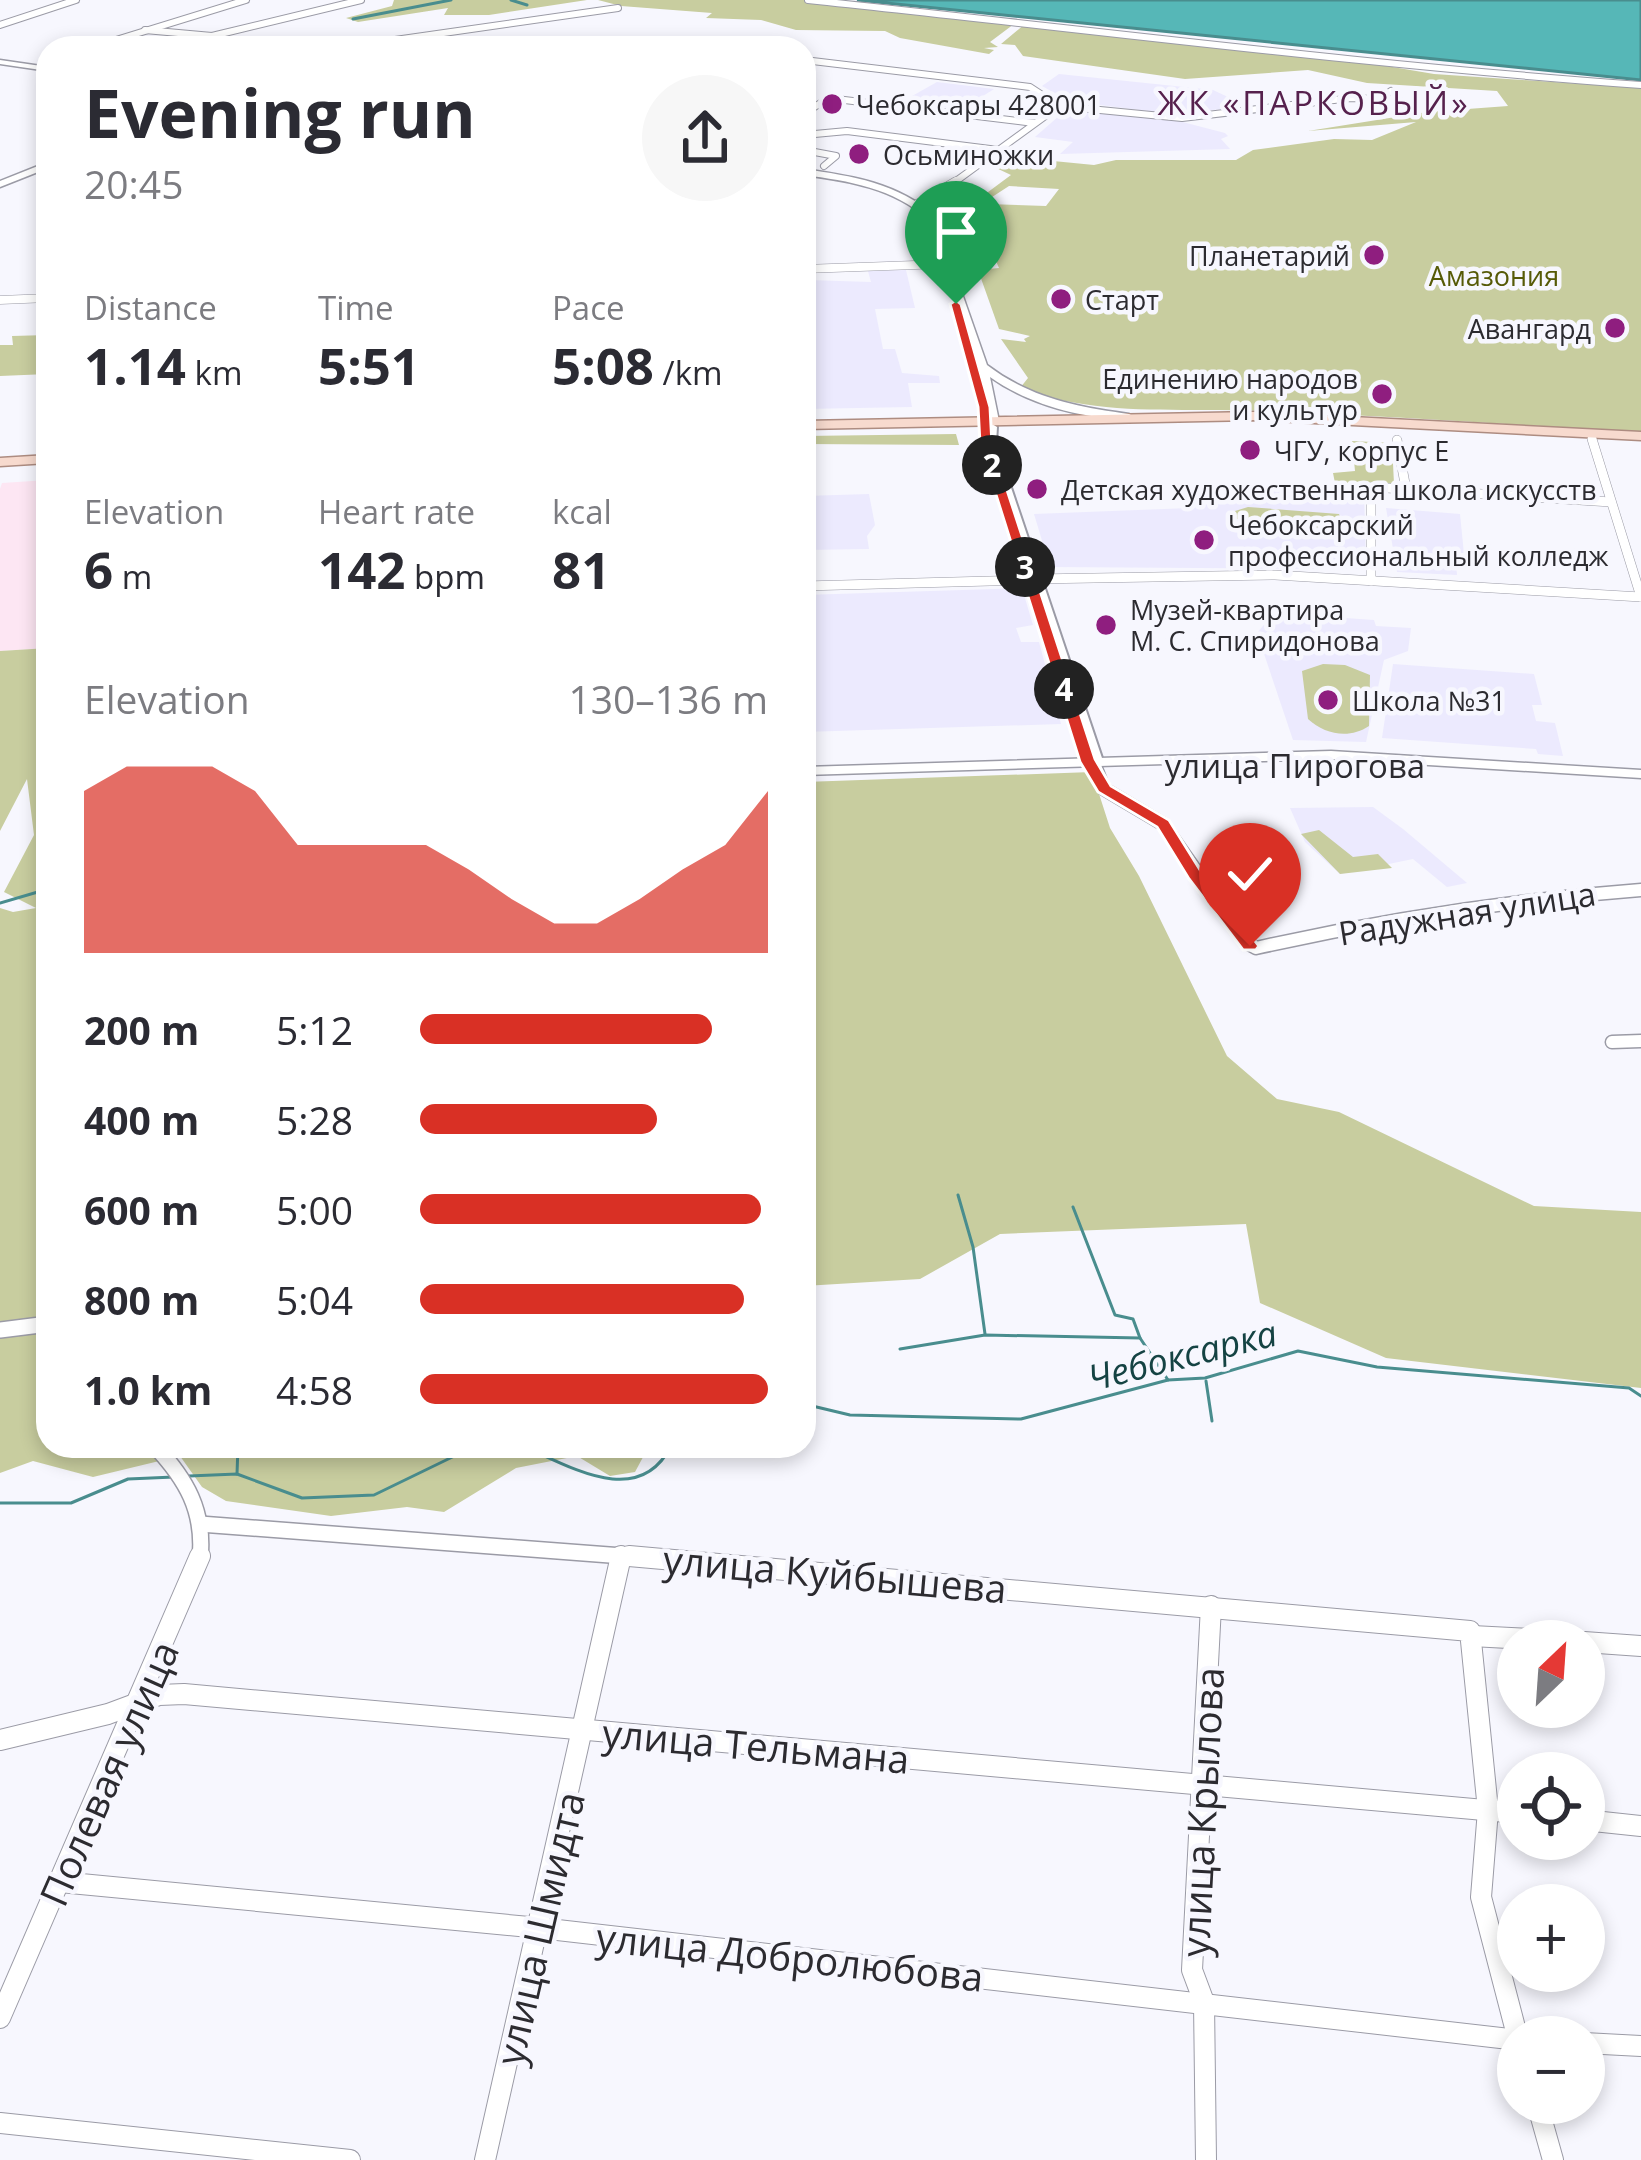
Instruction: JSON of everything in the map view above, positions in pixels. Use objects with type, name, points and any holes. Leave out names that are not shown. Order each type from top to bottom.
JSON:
[{"type":"main road","points":[[0,62],[36,65]]},
{"type":"main road","points":[[0,183],[36,168]]},
{"type":"main road","points":[[816,172],[884,190],[917,207],[935,228],[982,366],[989,424]]},
{"type":"main road","points":[[959,304],[989,424]]},
{"type":"main road","points":[[982,366],[1014,390],[1040,400],[1129,417]]},
{"type":"main road","points":[[989,424],[1254,416],[1641,439]]},
{"type":"main road","points":[[816,428],[1209,422],[1413,426],[1641,439]]},
{"type":"main road","points":[[0,459],[36,456]]},
{"type":"main road","name":"улица Пирогова","points":[[816,773],[1340,758],[1641,776]]},
{"type":"street","points":[[0,25],[76,0]]},
{"type":"street","points":[[127,36],[246,0]]},
{"type":"street","points":[[145,30],[212,35],[361,0]]},
{"type":"street","points":[[808,0],[1322,54],[1414,69],[1641,85]]},
{"type":"street","points":[[423,36],[618,8]]},
{"type":"street","points":[[816,61],[1026,87],[1059,106],[1182,118],[1351,98],[1380,99],[1391,91]]},
{"type":"street","points":[[816,106],[828,98],[1034,123]]},
{"type":"street","points":[[917,207],[1059,106]]},
{"type":"street","points":[[816,134],[847,130],[998,150]]},
{"type":"street","points":[[816,152],[836,156],[820,172]]},
{"type":"street","points":[[816,268],[946,263]]},
{"type":"street","points":[[0,300],[36,298]]},
{"type":"street","points":[[989,424],[996,466],[1093,763]]},
{"type":"street","points":[[816,586],[1255,575],[1641,597],[1592,439]]},
{"type":"street","points":[[1397,440],[1406,489]]},
{"type":"street","points":[[1371,581],[1371,487],[1611,502]]},
{"type":"street","name":"Радужная улица","points":[[1093,763],[1104,789],[1163,824],[1195,876],[1253,947],[1500,901],[1641,890]]},
{"type":"street","points":[[1612,1042],[1641,1041]]},
{"type":"street","points":[[0,1330],[36,1326]]},
{"type":"street","points":[[167,1458],[181,1473],[200,1524]]},
{"type":"street","name":"улица Куйбышева","points":[[200,1524],[621,1555],[1497,1636]]},
{"type":"street","name":"Полевая улица","points":[[0,2018],[200,1560],[200,1524]]},
{"type":"street","name":"улица Шмидта","points":[[485,2160],[621,1555]]},
{"type":"street","name":"улица Крылова","points":[[1206,2160],[1204,2002],[1192,1970],[1211,1606]]},
{"type":"street","points":[[1471,1634],[1488,1810],[1481,1897],[1512,2016]]},
{"type":"street","points":[[1605,1643],[1641,1646]]},
{"type":"street","name":"улица Тельмана","points":[[0,1740],[108,1714],[142,1700],[184,1694],[1497,1811]]},
{"type":"street","points":[[1605,1822],[1641,1826]]},
{"type":"street","name":"улица Добролюбова","points":[[60,1882],[540,1928],[1497,2037]]},
{"type":"street","points":[[1605,2044],[1641,2046]]},
{"type":"street","points":[[0,2123],[350,2160]]},
{"type":"street","points":[[1543,2124],[1553,2160]]},
{"type":"shaded area","points":[[1059,74],[1213,90],[1241,103],[1222,106],[1227,109],[1163,113],[1069,101],[1042,86]]},
{"type":"shaded area","points":[[937,82],[994,89],[961,110],[905,100]]},
{"type":"shaded area","points":[[1067,109],[1171,119],[1225,133],[1228,136],[1221,139],[1230,149],[1060,154],[1073,142],[1035,137]]},
{"type":"shaded area","points":[[906,270],[915,308],[875,309],[883,349],[895,349],[902,373],[939,376],[940,383],[908,383],[912,407],[816,409],[816,280],[871,282],[868,271]]},
{"type":"shaded area","points":[[36,481],[36,649],[0,651],[2,483]]},
{"type":"shaded area","name":"Чебоксарский профессиональный колледж","points":[[1183,488],[1364,489],[1366,569],[1050,567],[1034,514],[1190,508]]},
{"type":"shaded area","points":[[869,494],[875,525],[867,536],[869,549],[816,550],[816,496]]},
{"type":"shaded area","points":[[1386,508],[1460,514],[1465,564],[1456,564],[1457,575],[1397,572]]},
{"type":"shaded area","points":[[1022,588],[1033,625],[1016,628],[1021,642],[1039,642],[1061,724],[816,732],[816,595]]},
{"type":"shaded area","name":"Школа №31","points":[[1274,613],[1374,620],[1376,626],[1411,628],[1408,651],[1384,660],[1366,742],[1293,740],[1257,633]]},
{"type":"shaded area","points":[[1393,664],[1534,674],[1542,705],[1532,705],[1536,721],[1555,723],[1563,756],[1538,754],[1536,749],[1382,738]]},
{"type":"shaded area","points":[[1373,807],[1467,883],[1447,887],[1413,859],[1340,874],[1305,842],[1290,808]]},
{"type":"green space","points":[[394,0],[587,0],[489,15],[444,15],[448,8],[358,22],[346,18],[392,6]]},
{"type":"green space","points":[[598,0],[804,0],[1014,24],[990,42],[998,47],[984,48],[994,50],[989,54],[885,31],[796,30],[761,20],[706,18],[712,13]]},
{"type":"green space","name":"Амазония","points":[[1025,24],[1315,54],[1434,74],[1641,88],[1641,432],[1111,407],[1020,388],[1028,378],[1001,339],[1026,342],[1030,336],[999,329],[978,270],[999,268],[974,211],[987,204],[1046,206],[1059,189],[1009,186],[989,199],[957,202],[980,198],[1011,175],[994,167],[1043,160],[1094,165],[1116,160],[1236,160],[1253,150],[1334,139],[1372,140],[1416,122],[1308,131],[1427,112],[1508,106],[1497,91],[1367,83],[1308,70],[1185,79],[1023,56],[1015,45],[1001,44]]},
{"type":"green space","points":[[36,335],[36,374],[0,376],[0,345],[13,345],[12,336]]},
{"type":"green space","points":[[956,434],[959,445],[816,444],[816,436]]},
{"type":"green space","points":[[1352,441],[1392,443],[1394,484],[1335,483],[1333,473],[1355,471]]},
{"type":"green space","points":[[1248,507],[1339,514],[1342,522],[1288,528],[1233,517],[1235,511]]},
{"type":"green space","points":[[36,649],[36,908],[4,892],[34,835],[27,779],[0,831],[0,651]]},
{"type":"green space","points":[[1323,664],[1345,665],[1370,675],[1369,726],[1338,733],[1308,719],[1302,671]]},
{"type":"green space","points":[[1092,772],[1110,828],[1139,876],[1227,1056],[1277,1099],[1339,1112],[1534,1206],[1641,1212],[1641,1388],[1386,1358],[1260,1303],[1246,1224],[1000,1234],[920,1279],[816,1285],[816,782]]},
{"type":"green space","points":[[1319,830],[1353,857],[1378,854],[1392,868],[1340,874],[1301,834]]},
{"type":"green space","points":[[0,908],[13,912],[36,908],[36,1458],[172,1458],[93,1477],[33,1461],[0,1473]]},
{"type":"green space","points":[[181,1458],[567,1458],[516,1468],[444,1512],[407,1507],[331,1516],[226,1501],[202,1487]]},
{"type":"green space","points":[[580,1458],[643,1458],[635,1472],[610,1476]]},
{"type":"water","points":[[857,0],[1641,0],[1641,80]]},
{"type":"waterway","points":[[353,19],[451,0]]},
{"type":"waterway","points":[[511,0],[527,5]]},
{"type":"waterway","points":[[0,903],[36,892]]},
{"type":"waterway","points":[[958,1195],[973,1247],[985,1334]]},
{"type":"waterway","points":[[1073,1207],[1115,1315],[1133,1319],[1140,1338]]},
{"type":"waterway","points":[[900,1349],[985,1335],[1140,1338]]},
{"type":"waterway","points":[[1140,1338],[1168,1380]]},
{"type":"waterway","name":"Чебоксарка","points":[[1168,1380],[1205,1378],[1298,1351],[1377,1367],[1629,1388],[1641,1396]]},
{"type":"waterway","name":"Чебоксарка","points":[[816,1407],[850,1415],[1021,1419],[1168,1380]]},
{"type":"waterway","points":[[1206,1381],[1212,1421]]},
{"type":"waterway","points":[[237,1474],[238,1458]]},
{"type":"waterway","name":"Чебоксарка","points":[[237,1474],[302,1498],[374,1495],[450,1458]]},
{"type":"waterway","name":"Чебоксарка","points":[[550,1458],[582,1472],[623,1479],[641,1476],[662,1458]]},
{"type":"waterway","name":"Чебоксарка","points":[[189,1476],[237,1474]]},
{"type":"waterway","name":"Чебоксарка","points":[[0,1503],[71,1503],[128,1479],[174,1477]]},
{"type":"place","name":"Чебоксары 428001","points":[[832,104]]},
{"type":"place","name":"Осьминожки","points":[[859,154]]},
{"type":"place","name":"Планетарий","points":[[1374,255]]},
{"type":"place","name":"Старт","points":[[1061,299]]},
{"type":"place","name":"Авангард","points":[[1615,328]]},
{"type":"place","name":"Единению народов и культур","points":[[1382,394]]},
{"type":"place","name":"ЧГУ, корпус Е","points":[[1250,450]]},
{"type":"place","name":"Детская художественная школа искусств","points":[[1037,489]]},
{"type":"place","name":"Чебоксарский профессиональный колледж","points":[[1204,540]]},
{"type":"place","name":"Музей-квартира М. С. Спиридонова","points":[[1106,625]]},
{"type":"place","name":"Школа №31","points":[[1328,700]]},
{"type":"district","name":"ЖК «ПАРКОВЫЙ»","points":[[1314,102]]},
{"type":"route","points":[[956,304],[984,407],[986,444],[1088,762],[1095,766],[1104,789],[1163,824],[1195,876],[1250,946]]}]
